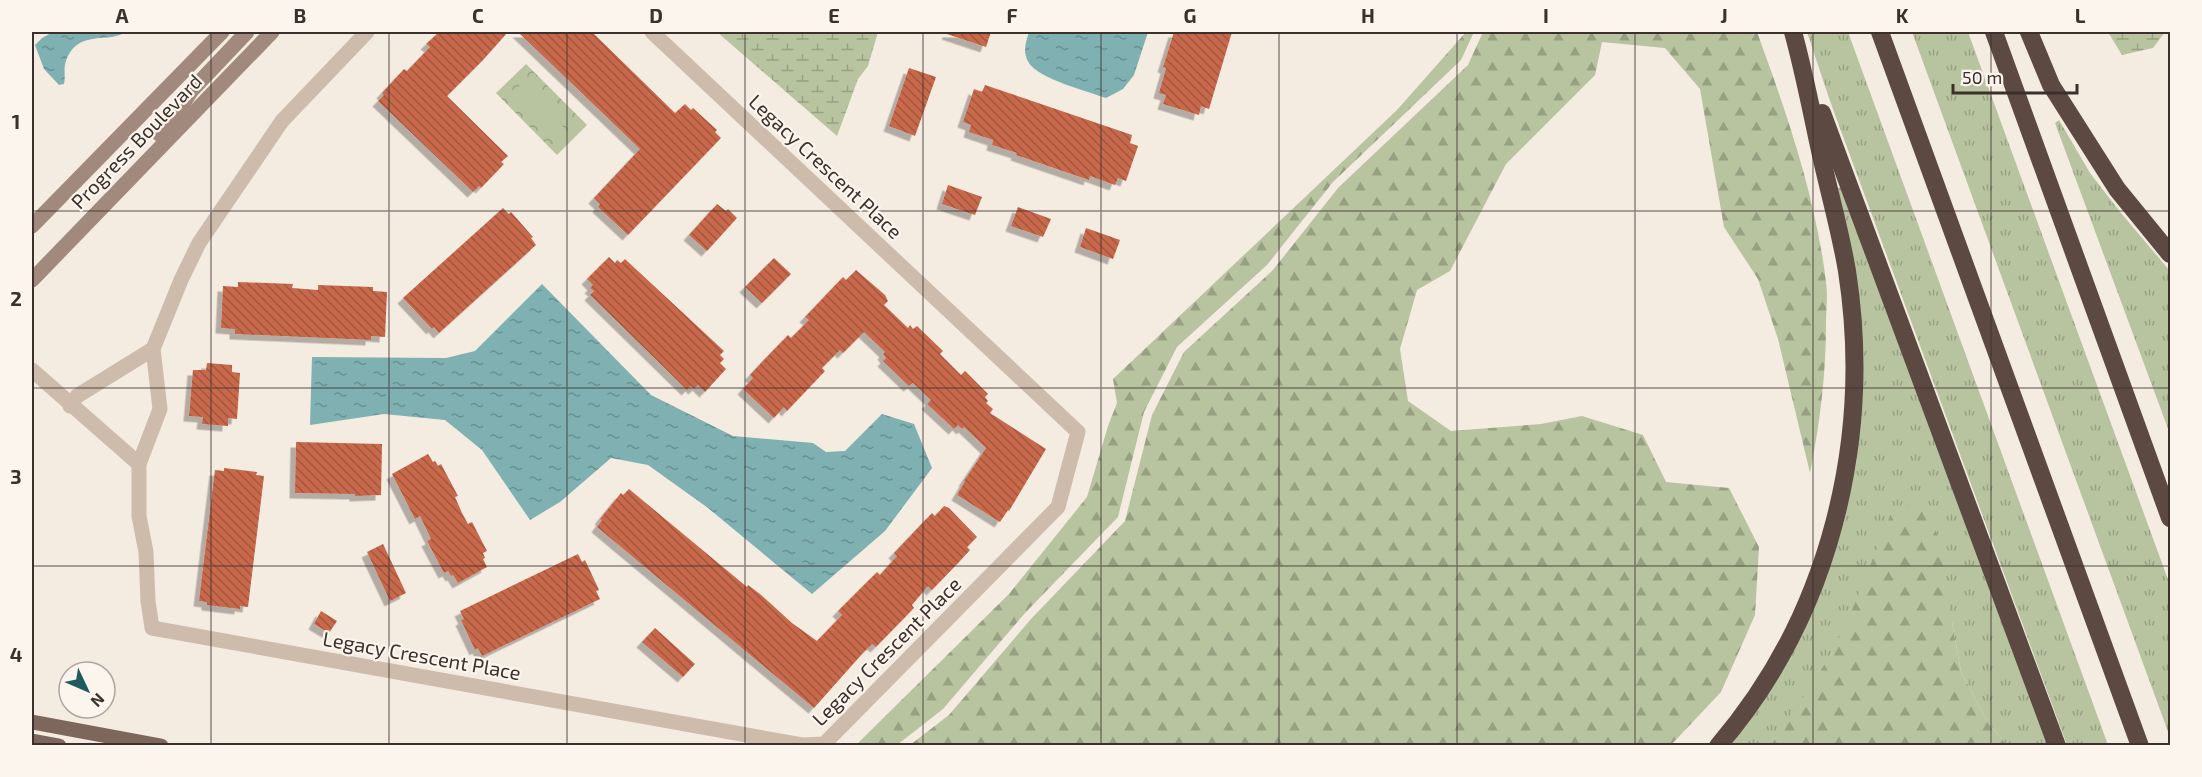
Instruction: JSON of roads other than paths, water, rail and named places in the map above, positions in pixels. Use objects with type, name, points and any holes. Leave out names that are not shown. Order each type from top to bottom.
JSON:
[{"type":"highway","points":[[1718,746],[1759,692],[1802,615],[1833,535],[1850,452],[1855,364],[1847,270],[1793,32]]},
{"type":"highway","points":[[1880,32],[2140,746]]},
{"type":"highway","points":[[1994,32],[2170,518]]},
{"type":"highway","points":[[2029,32],[2051,85],[2117,189],[2170,254]]},
{"type":"highway","points":[[1798,49],[2056,746]]},
{"type":"main road","name":"Progress Boulevard","points":[[32,226],[222,32]]},
{"type":"main road","points":[[32,280],[40,258],[171,122],[192,90],[247,32]]},
{"type":"main road","name":"Progress Boulevard","points":[[32,280],[272,32]]},
{"type":"main road","points":[[32,722],[160,746]]},
{"type":"main road","points":[[32,741],[59,746]]},
{"type":"street","name":"Legacy Crescent Place","points":[[367,32],[282,121],[199,243],[153,349],[160,409],[139,465],[139,516],[146,552],[148,601],[152,628],[802,745],[825,744],[1058,507],[1078,432],[652,32]]},
{"type":"street","points":[[70,406],[77,396],[153,349]]},
{"type":"street","points":[[32,370],[139,465]]},
{"type":"water","points":[[53,32],[125,32],[111,37],[86,40],[78,44],[66,61],[64,84],[59,85],[44,69],[35,45]]},
{"type":"water","points":[[1029,32],[1148,32],[1134,75],[1123,89],[1106,98],[1053,79],[1034,69],[1026,55],[1025,47]]},
{"type":"water","points":[[542,284],[651,395],[733,436],[813,443],[826,452],[845,451],[882,414],[914,424],[932,468],[885,531],[812,594],[708,508],[648,465],[611,458],[560,502],[530,520],[482,450],[445,420],[384,414],[310,425],[312,357],[446,358],[475,351]]}]
